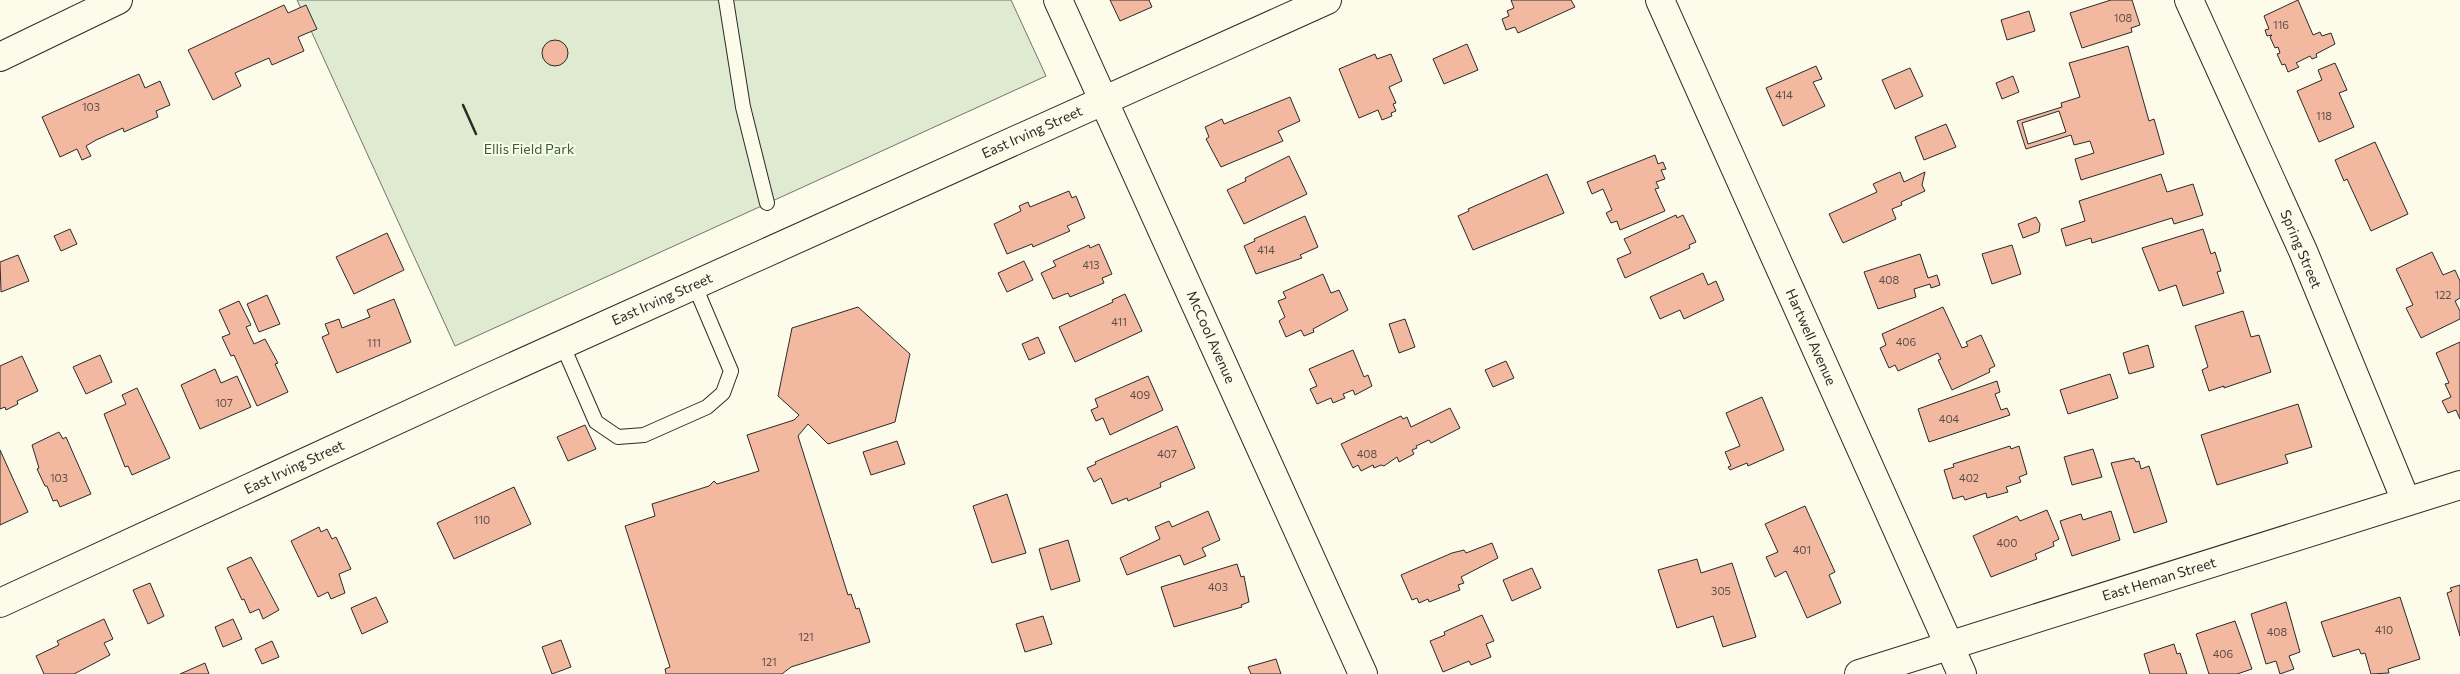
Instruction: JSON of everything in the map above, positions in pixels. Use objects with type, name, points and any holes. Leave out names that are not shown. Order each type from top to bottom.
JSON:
[{"type":"street","points":[[0,57],[118,0]]},
{"type":"street","name":"McCool Avenue","points":[[1058,0],[1363,674]]},
{"type":"street","name":"East Irving Street","points":[[0,603],[694,284],[1327,0]]},
{"type":"street","name":"Hartwell Avenue","points":[[1660,0],[1962,674]]},
{"type":"street","name":"Spring Street","points":[[2189,0],[2303,251],[2406,501]]},
{"type":"street","name":"East Heman Street","points":[[1859,674],[2460,484]]},
{"type":"lane","points":[[726,0],[743,107],[767,203]]},
{"type":"lane","points":[[562,344],[596,422],[618,437],[644,435],[707,407],[723,393],[732,371],[694,284]]},
{"type":"green space","name":"Ellis Field Park","points":[[297,0],[1011,0],[1046,76],[455,346]]},
{"type":"building","points":[[1110,0],[1149,0],[1152,7],[1120,21]]},
{"type":"building","points":[[1511,0],[1571,0],[1575,7],[1518,33],[1515,27],[1506,30],[1502,19],[1509,16],[1507,11],[1514,8]]},
{"type":"building","points":[[2111,0],[2132,0],[2140,25],[2131,28],[2132,32],[2082,48],[2070,13]]},
{"type":"building","points":[[2298,0],[2313,35],[2320,32],[2322,36],[2331,33],[2335,44],[2316,54],[2317,57],[2312,59],[2310,56],[2296,63],[2299,67],[2288,72],[2285,64],[2282,65],[2277,54],[2280,53],[2278,47],[2275,48],[2270,37],[2272,35],[2267,36],[2265,30],[2269,29],[2264,16]]},
{"type":"building","points":[[284,5],[288,13],[306,5],[317,29],[298,37],[304,51],[272,65],[269,58],[235,73],[241,86],[213,100],[188,50]]},
{"type":"building","points":[[2029,11],[2035,31],[2007,40],[2001,20]]},
{"type":"building","points":[[555,40],[564,44],[568,53],[564,62],[555,66],[546,62],[542,53],[546,44]]},
{"type":"building","points":[[1467,44],[1478,70],[1444,84],[1433,59]]},
{"type":"building","points":[[2128,46],[2149,121],[2154,119],[2164,154],[2081,180],[2075,159],[2094,153],[2090,141],[2074,145],[2071,135],[2026,149],[2017,121],[2062,107],[2061,103],[2080,97],[2069,63]],"holes":[[[2059,111],[2066,132],[2028,144],[2022,123]]]},
{"type":"building","points":[[1375,54],[1377,59],[1391,54],[1402,81],[1389,87],[1396,103],[1393,104],[1396,111],[1391,113],[1392,116],[1382,120],[1378,110],[1359,118],[1339,69]]},
{"type":"building","points":[[2335,63],[2347,90],[2339,93],[2354,127],[2319,142],[2297,91],[2322,80],[2318,70]]},
{"type":"building","points":[[1816,66],[1822,79],[1813,82],[1825,106],[1783,126],[1766,88]]},
{"type":"building","points":[[1910,68],[1923,96],[1895,109],[1882,80]]},
{"type":"building","points":[[139,74],[145,88],[160,81],[170,105],[156,111],[158,117],[124,132],[123,128],[86,146],[91,156],[82,160],[77,149],[60,157],[42,117]]},
{"type":"building","points":[[2013,76],[2019,92],[2002,99],[1996,83]]},
{"type":"building","points":[[1290,97],[1300,121],[1278,131],[1283,141],[1221,167],[1206,139],[1209,137],[1205,127],[1222,119],[1224,124]]},
{"type":"building","points":[[1946,124],[1956,147],[1924,160],[1915,137]]},
{"type":"building","points":[[2375,142],[2408,214],[2371,231],[2347,179],[2344,181],[2335,160]]},
{"type":"building","points":[[1655,155],[1658,164],[1663,162],[1666,169],[1661,170],[1665,179],[1656,182],[1659,188],[1655,189],[1665,211],[1620,230],[1617,221],[1611,223],[1606,213],[1612,210],[1603,189],[1592,194],[1587,182]]},
{"type":"building","points":[[1289,156],[1307,194],[1244,224],[1227,190],[1246,181],[1245,178]]},
{"type":"building","points":[[1900,172],[1904,182],[1925,172],[1922,185],[1925,191],[1901,202],[1902,205],[1892,209],[1896,219],[1843,243],[1829,214],[1877,192],[1873,184]]},
{"type":"building","points":[[1547,174],[1564,213],[1473,250],[1458,216],[1469,211],[1468,209]]},
{"type":"building","points":[[2161,174],[2167,192],[2193,184],[2203,215],[2174,224],[2172,218],[2092,243],[2091,238],[2066,246],[2061,229],[2085,221],[2079,201]]},
{"type":"building","points":[[1069,191],[1072,198],[1076,196],[1085,218],[1067,226],[1070,231],[1033,247],[1032,244],[1007,254],[994,224],[1021,211],[1019,206],[1028,202],[1030,207]]},
{"type":"building","points":[[1676,215],[1677,218],[1683,215],[1696,242],[1689,245],[1690,248],[1625,278],[1617,259],[1631,253],[1624,239]]},
{"type":"building","points":[[1305,216],[1318,247],[1300,255],[1302,258],[1256,274],[1244,246],[1255,241],[1254,239]]},
{"type":"building","points":[[2036,217],[2040,224],[2039,232],[2023,238],[2018,224]]},
{"type":"building","points":[[70,229],[77,244],[61,251],[54,236]]},
{"type":"building","points":[[2203,229],[2211,254],[2215,252],[2221,271],[2217,272],[2224,293],[2183,306],[2176,285],[2159,291],[2142,248]]},
{"type":"building","points":[[387,233],[404,270],[354,294],[336,257]]},
{"type":"building","points":[[1099,244],[1112,274],[1102,278],[1104,283],[1070,297],[1068,293],[1053,299],[1041,273],[1056,266],[1053,261],[1089,245],[1090,248]]},
{"type":"building","points":[[2012,245],[2021,274],[1992,284],[1982,254]]},
{"type":"building","points":[[2432,252],[2443,275],[2455,270],[2460,281],[2460,298],[2455,301],[2460,311],[2460,319],[2421,338],[2406,308],[2413,305],[2396,269]]},
{"type":"building","points":[[1920,254],[1928,278],[1937,275],[1940,285],[1931,288],[1930,284],[1914,289],[1916,297],[1878,309],[1864,272]]},
{"type":"building","points":[[18,255],[29,281],[1,292],[0,262]]},
{"type":"building","points":[[1024,261],[1033,280],[1007,292],[998,273]]},
{"type":"building","points":[[1703,273],[1708,285],[1716,281],[1724,300],[1684,319],[1680,310],[1660,319],[1650,297]]},
{"type":"building","points":[[1323,274],[1331,293],[1339,290],[1348,310],[1313,329],[1314,332],[1304,336],[1301,330],[1286,337],[1279,321],[1285,317],[1278,301],[1286,298],[1283,292]]},
{"type":"building","points":[[1125,294],[1142,331],[1075,362],[1059,327],[1113,302],[1112,300]]},
{"type":"building","points":[[267,295],[280,324],[259,332],[247,304]]},
{"type":"building","points":[[394,299],[411,342],[337,373],[322,337],[329,334],[325,324],[339,319],[342,328],[370,317],[367,310]]},
{"type":"building","points":[[239,301],[251,325],[246,327],[254,344],[265,339],[278,363],[275,364],[288,392],[257,406],[234,355],[231,356],[222,337],[230,334],[219,310]]},
{"type":"building","points":[[858,307],[910,354],[895,422],[828,444],[808,424],[798,436],[848,595],[851,594],[856,609],[859,608],[870,642],[791,667],[782,674],[666,674],[665,669],[670,667],[625,526],[655,516],[652,504],[709,486],[714,481],[717,484],[759,471],[747,435],[794,420],[799,415],[778,396],[792,328]]},
{"type":"building","points":[[1943,307],[1962,348],[1968,346],[1966,342],[1981,335],[1995,366],[1989,369],[1990,372],[1952,390],[1938,360],[1941,359],[1938,353],[1898,371],[1895,365],[1889,368],[1880,348],[1886,345],[1882,334]]},
{"type":"building","points":[[2243,311],[2251,337],[2259,335],[2271,372],[2224,388],[2224,386],[2209,391],[2202,370],[2208,367],[2195,326]]},
{"type":"building","points":[[1405,319],[1415,347],[1399,353],[1389,324]]},
{"type":"building","points":[[1038,337],[1045,353],[1029,360],[1022,344]]},
{"type":"building","points":[[2460,342],[2460,419],[2456,410],[2448,413],[2442,401],[2451,397],[2445,384],[2449,383],[2436,353]]},
{"type":"building","points":[[2148,345],[2154,367],[2129,374],[2123,353]]},
{"type":"building","points":[[1353,350],[1364,377],[1368,375],[1372,386],[1355,395],[1353,390],[1343,394],[1345,398],[1333,403],[1331,398],[1317,404],[1310,389],[1317,386],[1309,369]]},
{"type":"building","points":[[100,355],[112,382],[86,394],[73,367]]},
{"type":"building","points":[[22,356],[38,391],[17,401],[18,404],[6,410],[5,407],[0,409],[0,366]]},
{"type":"building","points":[[1506,361],[1514,378],[1493,387],[1485,370]]},
{"type":"building","points":[[215,369],[221,383],[237,376],[251,407],[200,429],[181,385]]},
{"type":"building","points":[[2110,374],[2118,398],[2068,414],[2060,390]]},
{"type":"building","points":[[1148,376],[1163,410],[1110,435],[1103,418],[1096,421],[1091,410],[1098,407],[1095,399]]},
{"type":"building","points":[[1997,381],[2000,392],[1995,394],[2001,410],[2007,408],[2010,415],[1929,442],[1918,409]]},
{"type":"building","points":[[137,388],[170,458],[132,475],[128,466],[125,467],[104,414],[126,404],[122,395]]},
{"type":"building","points":[[1762,397],[1784,450],[1748,466],[1747,463],[1730,470],[1728,467],[1731,466],[1725,452],[1740,446],[1726,413]]},
{"type":"building","points":[[2298,404],[2312,447],[2285,455],[2288,463],[2217,485],[2201,435]]},
{"type":"building","points":[[1450,408],[1460,428],[1431,443],[1429,440],[1416,446],[1417,448],[1412,450],[1414,454],[1399,462],[1397,457],[1384,466],[1381,465],[1374,468],[1373,465],[1361,471],[1358,465],[1353,468],[1341,444],[1401,416],[1403,419],[1407,417],[1411,427]]},
{"type":"building","points":[[585,425],[596,449],[568,461],[557,437]]},
{"type":"building","points":[[1177,426],[1195,468],[1160,483],[1161,487],[1128,501],[1127,498],[1112,504],[1101,478],[1094,482],[1087,468],[1096,464],[1095,462]]},
{"type":"building","points":[[59,432],[63,439],[66,437],[91,494],[60,507],[57,500],[53,501],[37,469],[39,468],[32,445]]},
{"type":"building","points":[[897,441],[905,464],[871,475],[863,452]]},
{"type":"building","points":[[2010,446],[2011,449],[2019,446],[2027,474],[2019,477],[2021,482],[2006,487],[2008,492],[1987,498],[1986,493],[1965,500],[1963,496],[1953,499],[1944,470],[1954,467],[1953,464]]},
{"type":"building","points":[[2093,449],[2102,477],[2072,485],[2064,457]]},
{"type":"building","points":[[0,450],[28,512],[0,525]]},
{"type":"building","points":[[2134,458],[2136,462],[2139,461],[2141,469],[2149,466],[2167,522],[2134,533],[2111,463]]},
{"type":"building","points":[[514,487],[531,524],[454,559],[437,523]]},
{"type":"building","points":[[1007,494],[1026,553],[992,563],[973,506]]},
{"type":"building","points":[[1805,506],[1835,572],[1829,575],[1841,603],[1807,618],[1786,571],[1775,577],[1766,557],[1778,552],[1765,524]]},
{"type":"building","points":[[2047,510],[2059,539],[2053,542],[2054,546],[2035,554],[2037,559],[1991,577],[1973,536],[2017,516],[2020,521]]},
{"type":"building","points":[[1208,511],[1220,540],[1202,548],[1206,556],[1184,565],[1180,555],[1127,575],[1120,558],[1160,539],[1155,527],[1169,521],[1172,527]]},
{"type":"building","points":[[2111,511],[2120,540],[2072,556],[2060,521],[2081,514],[2083,520]]},
{"type":"building","points":[[319,527],[321,532],[327,529],[332,539],[336,537],[351,569],[339,574],[345,593],[331,599],[328,592],[318,597],[291,541]]},
{"type":"building","points":[[1068,540],[1080,581],[1051,590],[1039,549]]},
{"type":"building","points":[[1492,543],[1498,558],[1461,577],[1464,583],[1458,585],[1460,590],[1429,602],[1428,599],[1419,603],[1417,598],[1412,600],[1401,575],[1452,553],[1464,550],[1466,553]]},
{"type":"building","points":[[251,557],[279,610],[263,619],[259,609],[250,613],[227,568]]},
{"type":"building","points":[[1697,559],[1701,573],[1732,563],[1756,637],[1723,647],[1713,616],[1677,628],[1658,570]]},
{"type":"building","points":[[1237,564],[1241,577],[1244,576],[1249,602],[1241,605],[1242,607],[1174,627],[1161,587]]},
{"type":"building","points":[[1532,568],[1541,588],[1512,601],[1503,580]]},
{"type":"building","points":[[150,583],[164,616],[148,624],[133,590]]},
{"type":"building","points":[[2460,585],[2460,636],[2447,593],[2452,591],[2450,588]]},
{"type":"building","points":[[376,597],[388,622],[362,634],[351,608]]},
{"type":"building","points":[[2400,597],[2420,659],[2388,669],[2389,673],[2371,674],[2365,653],[2361,654],[2359,649],[2333,657],[2321,622]]},
{"type":"building","points":[[2286,602],[2300,652],[2289,656],[2294,669],[2280,674],[2276,661],[2266,664],[2251,614]]},
{"type":"building","points":[[1482,615],[1494,641],[1486,644],[1491,657],[1471,665],[1469,661],[1443,672],[1430,641],[1445,635],[1444,632]]},
{"type":"building","points":[[1043,616],[1052,644],[1025,652],[1016,624]]},
{"type":"building","points":[[104,619],[113,639],[104,643],[110,655],[74,674],[44,674],[36,656],[59,645],[57,641]]},
{"type":"building","points":[[233,619],[242,639],[223,647],[215,627]]},
{"type":"building","points":[[2235,621],[2252,669],[2237,674],[2209,674],[2196,634]]},
{"type":"building","points":[[561,640],[571,667],[552,674],[542,647]]},
{"type":"building","points":[[272,641],[279,657],[262,664],[255,649]]},
{"type":"building","points":[[2174,644],[2177,654],[2180,653],[2187,674],[2150,674],[2144,654]]},
{"type":"building","points":[[1276,659],[1281,674],[1251,674],[1248,667]]},
{"type":"building","points":[[205,663],[209,674],[180,674]]},
{"type":"wall","points":[[463,105],[476,134]]}]
